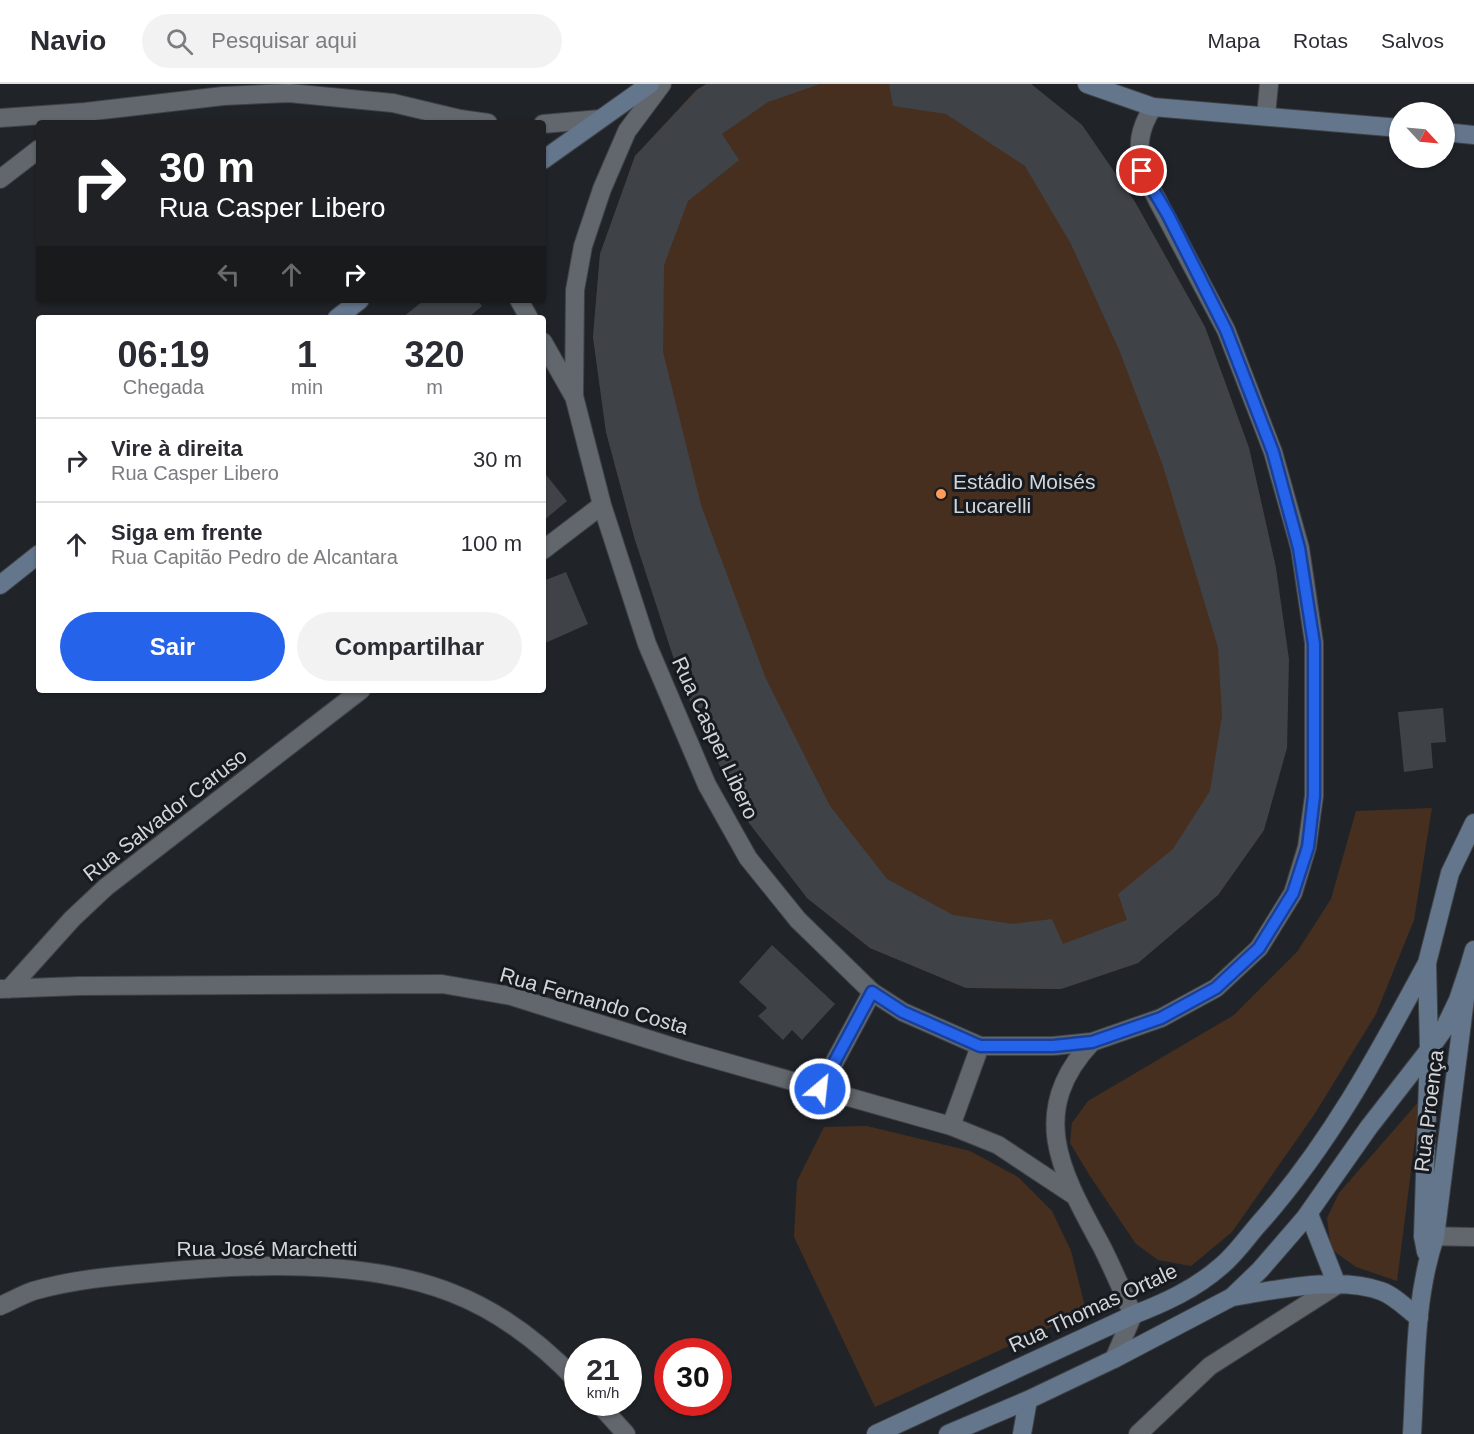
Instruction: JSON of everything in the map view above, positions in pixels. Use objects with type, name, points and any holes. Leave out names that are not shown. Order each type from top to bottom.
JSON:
[{"type":"main road","points":[[546,158],[650,84]]},
{"type":"main road","points":[[1091,86],[1153,107],[1389,127]]},
{"type":"main road","points":[[1455,133],[1474,135]]},
{"type":"main road","points":[[341,315],[356,303]]},
{"type":"main road","points":[[0,585],[36,556]]},
{"type":"main road","name":"Rua Proença","points":[[1412,1434],[1419,1318],[1428,1260],[1429,1237],[1427,963],[1450,873],[1474,823]]},
{"type":"main road","name":"Rua Proença","points":[[1429,1050],[1444,1029],[1472,958]]},
{"type":"main road","name":"Rua Proença","points":[[1429,1237],[1472,958]]},
{"type":"main road","name":"Rua Thomas Ortale","points":[[876,1434],[1132,1315],[1161,1304],[1190,1289],[1221,1266],[1288,1191],[1328,1136],[1388,1035],[1427,963]]},
{"type":"main road","points":[[948,1434],[1028,1400],[1114,1359],[1232,1297],[1260,1270],[1309,1214],[1369,1127],[1429,1050]]},
{"type":"main road","points":[[1309,1214],[1337,1285]]},
{"type":"main road","points":[[1232,1297],[1303,1286],[1365,1286],[1382,1291],[1419,1318]]},
{"type":"main road","points":[[1022,1434],[1028,1400]]},
{"type":"street","name":"Rua Casper Libero","points":[[662,84],[627,131],[602,189],[583,246],[575,290],[574,396],[602,505],[647,644],[707,785],[748,858],[798,920],[872,992],[903,1012],[980,1046],[1053,1046],[1092,1042],[1161,1018],[1216,988],[1259,948],[1293,893],[1308,847],[1314,796],[1314,644],[1301,559],[1273,452],[1226,330],[1168,215],[1142,171],[1138,146],[1143,124],[1153,107]]},
{"type":"street","points":[[1266,115],[1269,84]]},
{"type":"street","points":[[0,118],[78,118],[223,96],[289,93],[393,103],[467,120]]},
{"type":"street","points":[[393,103],[404,120]]},
{"type":"street","points":[[546,124],[600,119]]},
{"type":"street","points":[[0,180],[36,150]]},
{"type":"street","name":"Rua Casper Libero","points":[[546,347],[574,396]]},
{"type":"street","points":[[546,548],[602,505]]},
{"type":"street","name":"Rua Salvador Caruso","points":[[5,989],[106,887],[358,693]]},
{"type":"street","name":"Rua Fernando Costa","points":[[5,989],[79,986],[442,984],[511,996],[686,1051],[951,1126],[998,1145],[1075,1197]]},
{"type":"street","points":[[820,1089],[872,992]]},
{"type":"street","name":"Rua Fernando Costa","points":[[1092,1042],[1080,1055],[1062,1083],[1054,1118],[1057,1150],[1075,1197],[1107,1258],[1132,1315]]},
{"type":"street","points":[[951,1126],[980,1046]]},
{"type":"street","points":[[1429,1237],[1474,1237]]},
{"type":"street","name":"Rua José Marchetti","points":[[0,1306],[33,1291],[102,1277],[207,1268],[342,1268],[404,1277],[453,1293],[508,1321],[551,1353],[564,1367]]},
{"type":"street","points":[[1138,1434],[1210,1366],[1337,1285]]},
{"type":"street","points":[[1114,1359],[1132,1315]]},
{"type":"street","points":[[610,1416],[626,1434]]},
{"type":"shaded area","name":"Estádio Moisés Lucarelli","points":[[706,84],[1031,84],[1082,125],[1135,202],[1205,327],[1249,448],[1276,568],[1264,830],[1218,895],[1138,963],[1061,989],[966,988],[870,948],[807,898],[635,540],[606,432],[593,337],[600,254],[635,156],[696,90]]},
{"type":"shaded area","points":[[1432,808],[1414,920],[1376,1014],[1314,1115],[1232,1232],[1191,1266],[1158,1260],[1136,1244],[1090,1176],[1070,1143],[1072,1123],[1088,1101],[1234,1015],[1297,952],[1331,899],[1356,811]]},
{"type":"shaded area","points":[[1420,1100],[1397,1281],[1356,1267],[1331,1249],[1327,1218],[1339,1193]]},
{"type":"shaded area","points":[[867,1126],[970,1151],[1018,1177],[1052,1211],[1071,1251],[1086,1311],[875,1407],[794,1237],[797,1181],[824,1127]]},
{"type":"building","points":[[706,84],[820,84],[768,102],[722,134],[739,160],[688,201],[664,265],[663,352],[701,505],[766,679],[830,806],[887,879],[953,915],[1013,924],[1052,919],[1063,944],[1127,920],[1118,894],[1173,849],[1210,791],[1222,716],[1218,647],[1163,466],[1120,352],[1071,244],[1025,166],[946,114],[893,106],[889,84],[1031,84],[1082,125],[1135,202],[1205,327],[1249,448],[1276,568],[1289,659],[1287,748],[1264,830],[1218,895],[1138,963],[1061,989],[966,988],[870,948],[807,898],[742,814],[682,684],[635,540],[606,432],[593,337],[600,254],[635,156],[697,90]]},
{"type":"building","points":[[420,303],[480,303],[482,306],[472,315],[406,315]]},
{"type":"building","points":[[546,475],[567,501],[546,518]]},
{"type":"building","points":[[566,572],[588,624],[546,643],[546,580]]},
{"type":"building","points":[[1443,708],[1446,742],[1431,743],[1433,768],[1404,772],[1398,712]]},
{"type":"building","points":[[772,945],[835,1004],[802,1040],[792,1030],[783,1040],[758,1016],[767,1008],[739,982]]},
{"type":"place","name":"Estádio Moisés Lucarelli","points":[[941,494]]},
{"type":"route","points":[[820,1089],[872,992],[903,1012],[980,1046],[1053,1046],[1092,1042],[1161,1018],[1216,988],[1259,948],[1293,893],[1308,847],[1314,796],[1314,644],[1299,548],[1273,452],[1226,330],[1168,215],[1142,171]]}]
